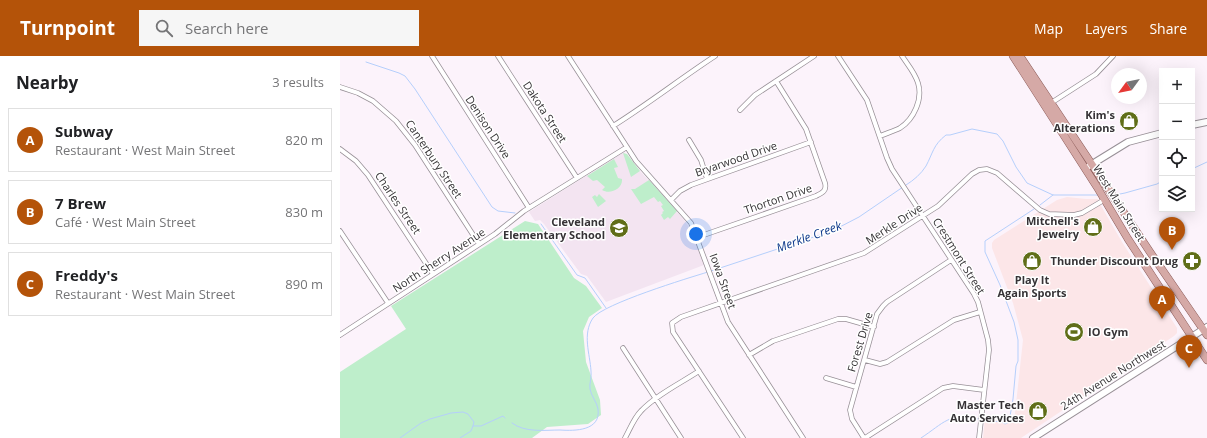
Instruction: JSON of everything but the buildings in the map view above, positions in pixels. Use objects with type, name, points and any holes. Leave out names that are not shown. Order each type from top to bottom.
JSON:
[{"type":"main road","name":"West Main Street","points":[[1013,56],[1097,187],[1128,239],[1207,360]]},
{"type":"main road","name":"West Main Street","points":[[1020,56],[1206,331]]},
{"type":"main road","points":[[1195,124],[1207,122]]},
{"type":"main road","points":[[1085,169],[1128,142],[1159,133]]},
{"type":"main road","name":"24th Avenue Northwest","points":[[1033,438],[1192,337],[1206,331]]},
{"type":"street","name":"Denison Drive","points":[[432,56],[529,208]]},
{"type":"street","name":"Dakota Street","points":[[498,56],[577,178]]},
{"type":"street","name":"Iowa Street","points":[[568,56],[636,161],[688,218],[698,238],[728,322],[803,438]]},
{"type":"street","points":[[613,126],[645,106],[676,81],[714,56]]},
{"type":"street","points":[[804,56],[806,61]]},
{"type":"street","points":[[740,110],[755,95],[814,56]]},
{"type":"street","name":"Crestmont Street","points":[[838,56],[867,100],[887,158],[901,183],[976,299],[989,344],[979,438]]},
{"type":"street","points":[[880,136],[905,124],[912,116],[918,100],[920,91],[918,83],[902,56]]},
{"type":"street","points":[[1051,103],[1096,74],[1113,56]]},
{"type":"street","points":[[776,81],[800,118],[811,142]]},
{"type":"street","name":"Canterbury Street","points":[[340,86],[369,99],[382,108],[396,121],[411,140],[479,244]]},
{"type":"street","points":[[689,140],[700,160],[707,179]]},
{"type":"street","name":"Thorton Drive","points":[[698,238],[823,192],[826,188],[826,183],[811,142]]},
{"type":"street","name":"Bryarwood Drive","points":[[671,200],[685,188],[811,142]]},
{"type":"street","name":"North Sherry Avenue","points":[[341,332],[388,304],[495,234],[515,216],[627,147]]},
{"type":"street","name":"Charles Street","points":[[340,148],[356,161],[368,175],[433,274]]},
{"type":"street","name":"Merkle Drive","points":[[699,371],[673,332],[672,323],[681,317],[864,253],[943,203],[968,176],[982,169],[997,173],[1040,210],[1049,214],[1074,215],[1082,213],[1104,199]]},
{"type":"street","points":[[340,231],[388,304]]},
{"type":"street","name":"Forest Drive","points":[[865,438],[850,416],[850,410],[877,314],[883,306],[952,260]]},
{"type":"street","points":[[864,360],[880,364],[887,362],[954,320],[980,312]]},
{"type":"street","points":[[749,355],[773,341],[838,319],[846,319],[874,327]]},
{"type":"street","points":[[623,348],[681,438]]},
{"type":"street","points":[[625,438],[638,414],[656,399],[699,371],[743,438]]},
{"type":"street","points":[[826,378],[856,386]]},
{"type":"street","points":[[865,438],[943,388],[960,386],[984,390]]},
{"type":"shaded area","name":"Cleveland Elementary School","points":[[624,152],[685,221],[692,232],[704,265],[606,302],[587,276],[581,274],[544,224],[540,220],[535,221],[529,212]]},
{"type":"shaded area","points":[[1067,197],[1098,199],[1122,242],[1177,328],[1177,333],[1021,438],[983,438],[985,418],[1014,422],[1023,340],[1013,303],[992,248],[992,243],[994,240],[1057,200]]},
{"type":"green space","points":[[623,153],[627,154],[640,171],[631,177]]},
{"type":"green space","points":[[614,159],[618,167],[614,168],[618,178],[622,179],[622,183],[618,188],[609,192],[602,190],[605,187],[597,180],[593,181],[587,176]]},
{"type":"green space","points":[[649,180],[677,211],[670,219],[668,217],[664,220],[661,215],[664,211],[661,206],[663,205],[660,201],[658,202],[654,197],[641,204],[631,189],[635,189]]},
{"type":"green space","points":[[599,194],[606,201],[598,207],[592,197],[595,195],[597,197]]},
{"type":"green space","points":[[525,221],[538,224],[574,278],[586,286],[602,308],[589,317],[583,331],[586,362],[600,400],[601,415],[588,424],[547,427],[532,438],[340,438],[340,372],[406,329],[391,306]]},
{"type":"waterway","points":[[366,62],[405,76],[492,207],[498,211],[515,213]]},
{"type":"waterway","name":"Merkle Creek","points":[[906,185],[922,172],[936,146],[946,135],[972,129],[997,134],[1003,141],[1016,167],[1027,183],[1053,195],[1098,195]]},
{"type":"waterway","name":"Merkle Creek","points":[[1195,168],[1207,162]]},
{"type":"waterway","name":"Merkle Creek","points":[[1115,195],[1159,183]]},
{"type":"waterway","name":"Merkle Creek","points":[[711,271],[832,231],[859,217],[903,187]]},
{"type":"waterway","points":[[1040,205],[1053,195]]},
{"type":"waterway","points":[[984,420],[1002,422],[1005,424],[1009,422],[1016,366],[1018,361],[1018,340],[1014,322],[1000,285],[985,252],[985,241],[1034,209]]},
{"type":"waterway","points":[[541,224],[577,275],[585,278],[606,308]]},
{"type":"waterway","name":"Merkle Creek","points":[[512,423],[529,430],[579,430],[591,426],[598,416],[598,409],[590,387],[591,373],[587,337],[593,318],[600,312],[629,299],[708,272]]},
{"type":"waterway","name":"Merkle Creek","points":[[400,438],[421,423],[451,413],[463,412],[468,414],[474,422],[473,426]]},
{"type":"waterway","name":"Merkle Creek","points":[[474,426],[481,426],[503,416],[505,418]]},
{"type":"waterway","points":[[921,438],[947,420],[960,417],[978,419]]},
{"type":"waterway","points":[[460,438],[471,431],[473,426]]},
{"type":"place","name":"Kim's Alterations","points":[[1129,121]]},
{"type":"place","name":"Mitchell's Jewelry","points":[[1093,227]]},
{"type":"place","name":"Cleveland Elementary School","points":[[619,228]]},
{"type":"place","name":"7 Brew","points":[[1172,250]]},
{"type":"place","name":"Play It Again Sports","points":[[1032,261]]},
{"type":"place","name":"Thunder Discount Drug","points":[[1192,261]]},
{"type":"place","name":"Subway","points":[[1162,319]]},
{"type":"place","name":"IO Gym","points":[[1074,332]]},
{"type":"place","name":"Freddy's","points":[[1189,368]]},
{"type":"place","name":"Master Tech Auto Services","points":[[1038,411]]}]
